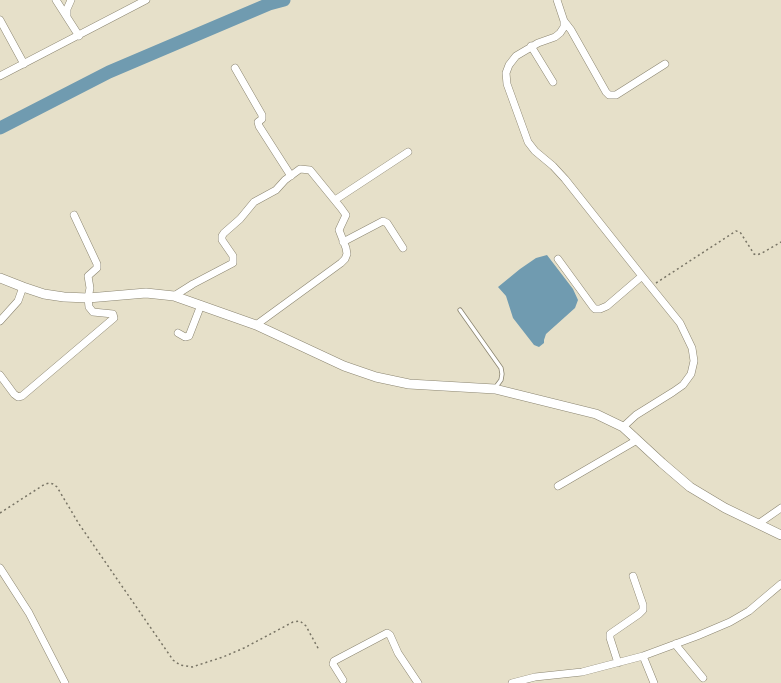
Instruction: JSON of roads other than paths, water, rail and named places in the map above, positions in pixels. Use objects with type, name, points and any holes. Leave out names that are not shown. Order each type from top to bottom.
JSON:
[{"type":"street","points":[[56,0],[79,36]]},
{"type":"street","points":[[67,15],[67,9],[71,0]]},
{"type":"street","points":[[0,76],[146,0]]},
{"type":"street","points":[[557,0],[564,21],[564,27],[560,33],[555,37],[538,42],[516,56],[509,65],[506,73],[507,84],[528,142],[535,151],[566,179],[680,323],[692,348],[694,361],[691,374],[682,385],[674,392],[636,415],[623,427]]},
{"type":"street","points":[[0,20],[24,64]]},
{"type":"street","points":[[564,21],[571,30],[609,95],[616,95],[665,64]]},
{"type":"street","points":[[531,46],[553,82]]},
{"type":"street","points":[[235,68],[261,113],[263,118],[258,122],[259,126],[291,176]]},
{"type":"street","points":[[335,200],[408,152]]},
{"type":"street","points":[[174,296],[233,263],[233,256],[222,240],[224,233],[240,219],[254,202],[276,190],[300,169],[310,170],[346,215],[340,230],[347,254],[346,259],[256,325]]},
{"type":"street","points":[[0,375],[14,394],[18,397],[22,396],[113,320],[113,314],[91,311],[89,307],[88,298],[90,288],[88,276],[97,268],[97,264],[74,215]]},
{"type":"street","points":[[344,242],[383,221],[387,223],[403,248]]},
{"type":"street","points":[[558,259],[595,309],[600,310],[607,306],[642,276]]},
{"type":"street","points":[[0,278],[44,294],[64,297],[88,298],[146,293],[174,296],[256,325],[344,366],[376,377],[409,384],[494,389],[596,414],[623,427],[690,487],[725,508],[781,536]]},
{"type":"street","points":[[0,321],[18,301],[23,287]]},
{"type":"street","points":[[178,333],[185,337],[189,336],[201,305]]},
{"type":"street","points":[[558,486],[637,440]]},
{"type":"street","points":[[758,524],[781,508]]},
{"type":"street","points":[[0,568],[29,613],[65,683]]},
{"type":"street","points":[[618,663],[610,634],[643,610],[643,605],[633,576]]},
{"type":"street","points":[[512,683],[535,677],[582,672],[643,656],[730,622],[749,611],[781,584]]},
{"type":"street","points":[[343,680],[333,664],[334,661],[387,633],[390,635],[398,653],[418,683]]},
{"type":"street","points":[[675,644],[703,678]]},
{"type":"street","points":[[643,656],[654,683]]},
{"type":"lane","points":[[460,310],[501,368],[501,380],[494,389]]},
{"type":"water","points":[[547,255],[573,289],[578,300],[575,308],[546,334],[544,343],[539,347],[534,345],[513,318],[506,296],[498,287],[536,258]]},
{"type":"waterway","points":[[0,128],[109,72],[269,4],[284,0]]}]
